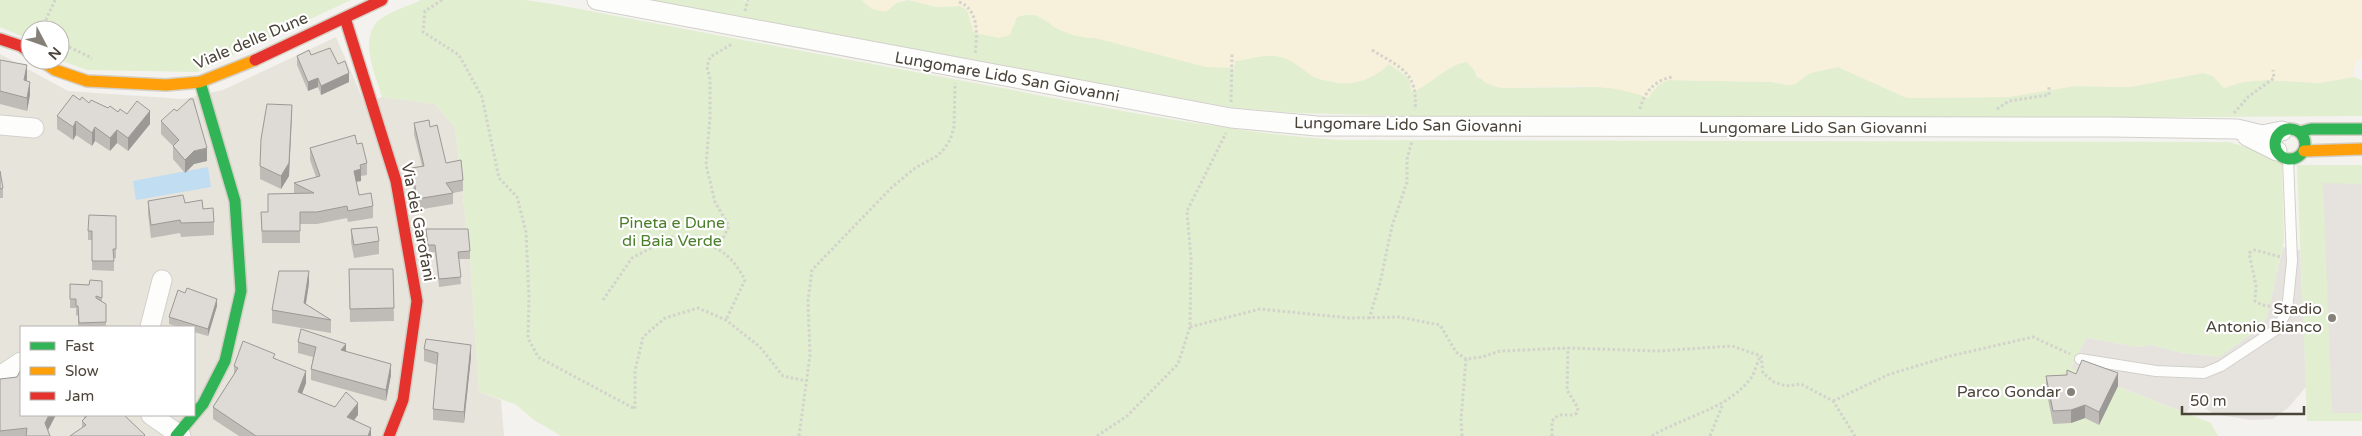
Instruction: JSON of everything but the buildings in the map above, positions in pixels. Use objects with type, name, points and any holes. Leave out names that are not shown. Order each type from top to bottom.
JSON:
[{"type":"street","name":"Viale delle Dune","points":[[55,70],[86,81],[166,85],[200,82],[229,72],[382,0]]},
{"type":"street","name":"Lungomare Lido San Giovanni","points":[[597,0],[1231,118],[1318,126],[1372,125],[1414,128],[2110,127],[2230,130]]},
{"type":"street","name":"Via dei Garofani","points":[[346,18],[396,181],[417,302],[403,400],[389,436]]},
{"type":"street","points":[[0,39],[20,46]]},
{"type":"street","points":[[195,414],[203,404],[225,361],[241,291],[234,201],[200,82]]},
{"type":"street","points":[[2276,123],[2292,131],[2306,144],[2300,156],[2282,155],[2256,139],[2230,130],[2242,125],[2276,123]]},
{"type":"street","points":[[0,125],[34,128]]},
{"type":"street","points":[[2282,155],[2275,144],[2277,137],[2292,131],[2362,129]]},
{"type":"street","points":[[2304,151],[2362,148]]},
{"type":"street","points":[[150,326],[162,280]]},
{"type":"street","points":[[0,376],[20,363]]},
{"type":"street","points":[[152,416],[179,435],[194,416]]},
{"type":"lane","points":[[2080,359],[2156,371],[2204,373],[2221,366],[2253,344],[2265,339],[2277,329],[2287,311],[2292,261],[2282,155]]},
{"type":"path","points":[[47,20],[56,0]]},
{"type":"path","points":[[442,0],[426,11],[423,32],[458,55],[482,97],[499,178],[516,197],[526,232],[529,299],[528,338],[538,357],[635,409],[635,371],[643,337],[665,318],[698,308],[726,320],[760,348],[783,376],[806,381]]},
{"type":"path","points":[[718,248],[729,226],[715,202],[706,166],[710,116],[710,79],[707,67],[710,57],[737,41],[748,0]]},
{"type":"path","points":[[799,436],[810,355],[808,301],[812,270],[891,188],[915,168],[937,156],[950,140],[964,69],[977,32],[970,10],[959,2]]},
{"type":"path","points":[[1368,319],[1380,282],[1392,226],[1407,182],[1407,159],[1414,128],[1416,96],[1411,76],[1372,50]]},
{"type":"path","points":[[1097,436],[1127,416],[1178,364],[1190,327],[1190,259],[1187,211],[1229,127],[1231,118],[1232,52]]},
{"type":"path","points":[[2230,130],[2230,119],[2237,108],[2274,78],[2272,70]]},
{"type":"path","points":[[1638,127],[1639,110],[1645,95],[1658,81],[1673,77]]},
{"type":"path","points":[[1990,128],[1989,119],[1992,113],[2010,101],[2049,95],[2049,86]]},
{"type":"path","points":[[603,300],[632,258],[672,237],[718,248],[735,261],[745,280],[726,320]]},
{"type":"path","points":[[2287,311],[2255,302],[2256,285],[2249,253],[2255,250],[2292,261]]},
{"type":"path","points":[[1190,327],[1260,309],[1368,319],[1399,317],[1440,325],[1456,352],[1466,359],[1482,357],[1500,351],[1568,348],[1658,351],[1732,346],[1761,356]]},
{"type":"path","points":[[1833,401],[1899,372],[1950,356],[2033,337],[2080,359]]},
{"type":"path","points":[[1552,436],[1552,420],[1562,413],[1573,415],[1577,413],[1578,408],[1567,390],[1568,348]]},
{"type":"path","points":[[1761,356],[1762,373],[1774,382],[1786,386],[1801,384],[1833,401],[1855,436]]},
{"type":"path","points":[[1652,436],[1672,424],[1724,403],[1751,378],[1761,356]]},
{"type":"path","points":[[1462,436],[1461,419],[1466,359]]},
{"type":"path","points":[[1710,436],[1724,403]]},
{"type":"shaded area","points":[[336,37],[365,104],[382,97],[435,104],[455,127],[470,259],[479,392],[501,400],[504,436],[0,436],[0,54],[20,65],[20,70],[29,70],[68,91],[183,99],[223,90]]},
{"type":"shaded area","points":[[2323,183],[2362,184],[2362,413],[2332,413]]},
{"type":"shaded area","points":[[2283,247],[2300,250],[2306,387],[2288,408],[2273,419],[2251,420],[2214,414],[2194,401],[2186,413],[2071,368],[2086,338],[2137,347],[2151,345],[2182,353],[2219,357],[2257,330],[2267,317]]},
{"type":"green space","points":[[0,0],[351,0],[197,72],[87,70],[70,64],[70,20],[20,20],[20,36],[0,27]]},
{"type":"green space","name":"Pineta e Dune di Baia Verde","points":[[421,0],[525,0],[553,4],[1078,103],[1209,125],[1340,140],[2229,142],[2271,155],[2282,163],[2284,241],[2267,317],[2257,330],[2219,357],[2182,353],[2151,345],[2137,347],[2086,338],[2071,368],[2211,423],[2218,436],[561,436],[534,420],[515,404],[479,392],[470,259],[455,127],[435,104],[382,97],[376,79],[369,47],[373,28],[379,20],[394,11]]},
{"type":"green space","points":[[650,0],[742,0],[748,2],[750,0],[862,0],[872,9],[909,0],[936,7],[960,6],[967,10],[974,33],[1014,26],[1016,18],[1023,15],[1034,15],[1046,19],[1054,27],[1074,35],[1234,68],[1235,61],[1263,56],[1286,58],[1314,77],[1337,83],[1361,81],[1376,74],[1389,64],[1409,78],[1412,92],[1454,66],[1467,62],[1473,68],[1477,77],[1502,88],[1608,87],[1629,90],[1648,98],[1658,85],[1668,80],[1771,82],[1789,85],[1795,84],[1810,73],[1838,67],[1907,98],[2008,97],[2075,86],[2130,87],[2203,73],[2214,76],[2224,88],[2243,82],[2267,80],[2319,83],[2353,77],[2362,80],[2362,116],[1984,118],[1415,116],[1295,113],[1229,107]]},
{"type":"green space","name":"Stadio Antonio Bianco","points":[[2297,165],[2362,165],[2362,421],[2307,421]]},
{"type":"sand","points":[[862,0],[906,0],[899,1],[886,12],[872,9]]},
{"type":"sand","points":[[909,0],[2362,0],[2362,60],[2356,59],[2353,77],[2319,83],[2267,80],[2243,82],[2224,88],[2213,76],[2203,73],[2130,87],[2075,86],[2008,97],[1907,98],[1838,67],[1810,73],[1795,84],[1789,85],[1771,82],[1668,80],[1658,85],[1648,98],[1631,92],[1595,87],[1502,88],[1488,84],[1466,62],[1453,66],[1412,92],[1409,78],[1389,64],[1369,78],[1346,83],[1316,78],[1290,61],[1275,56],[1235,61],[1234,68],[1205,67],[1095,38],[1072,35],[1042,18],[1030,14],[1016,18],[1010,35],[999,38],[974,33],[967,10],[960,6],[936,7]]},
{"type":"water","points":[[208,167],[211,187],[136,200],[133,181]]},
{"type":"traffic: fast","points":[[195,413],[203,404],[225,361],[241,291],[235,201],[200,82]]},
{"type":"traffic: fast","points":[[2290,129],[2301,133],[2305,144],[2301,155],[2290,159],[2279,155],[2275,144],[2279,133],[2290,129]]},
{"type":"traffic: fast","points":[[2300,132],[2311,129],[2362,129]]},
{"type":"traffic: fast","points":[[176,436],[193,416]]},
{"type":"traffic: slow","points":[[55,70],[87,81],[166,85],[200,82],[255,60]]},
{"type":"traffic: slow","points":[[2304,151],[2362,149]]},
{"type":"traffic: jam","points":[[255,60],[382,0]]},
{"type":"traffic: jam","points":[[345,18],[396,181],[417,301],[403,400],[389,436]]},
{"type":"traffic: jam","points":[[0,39],[20,46]]},
{"type":"place","name":"Stadio Antonio Bianco","points":[[2332,318]]},
{"type":"place","name":"Parco Gondar","points":[[2071,392]]}]
